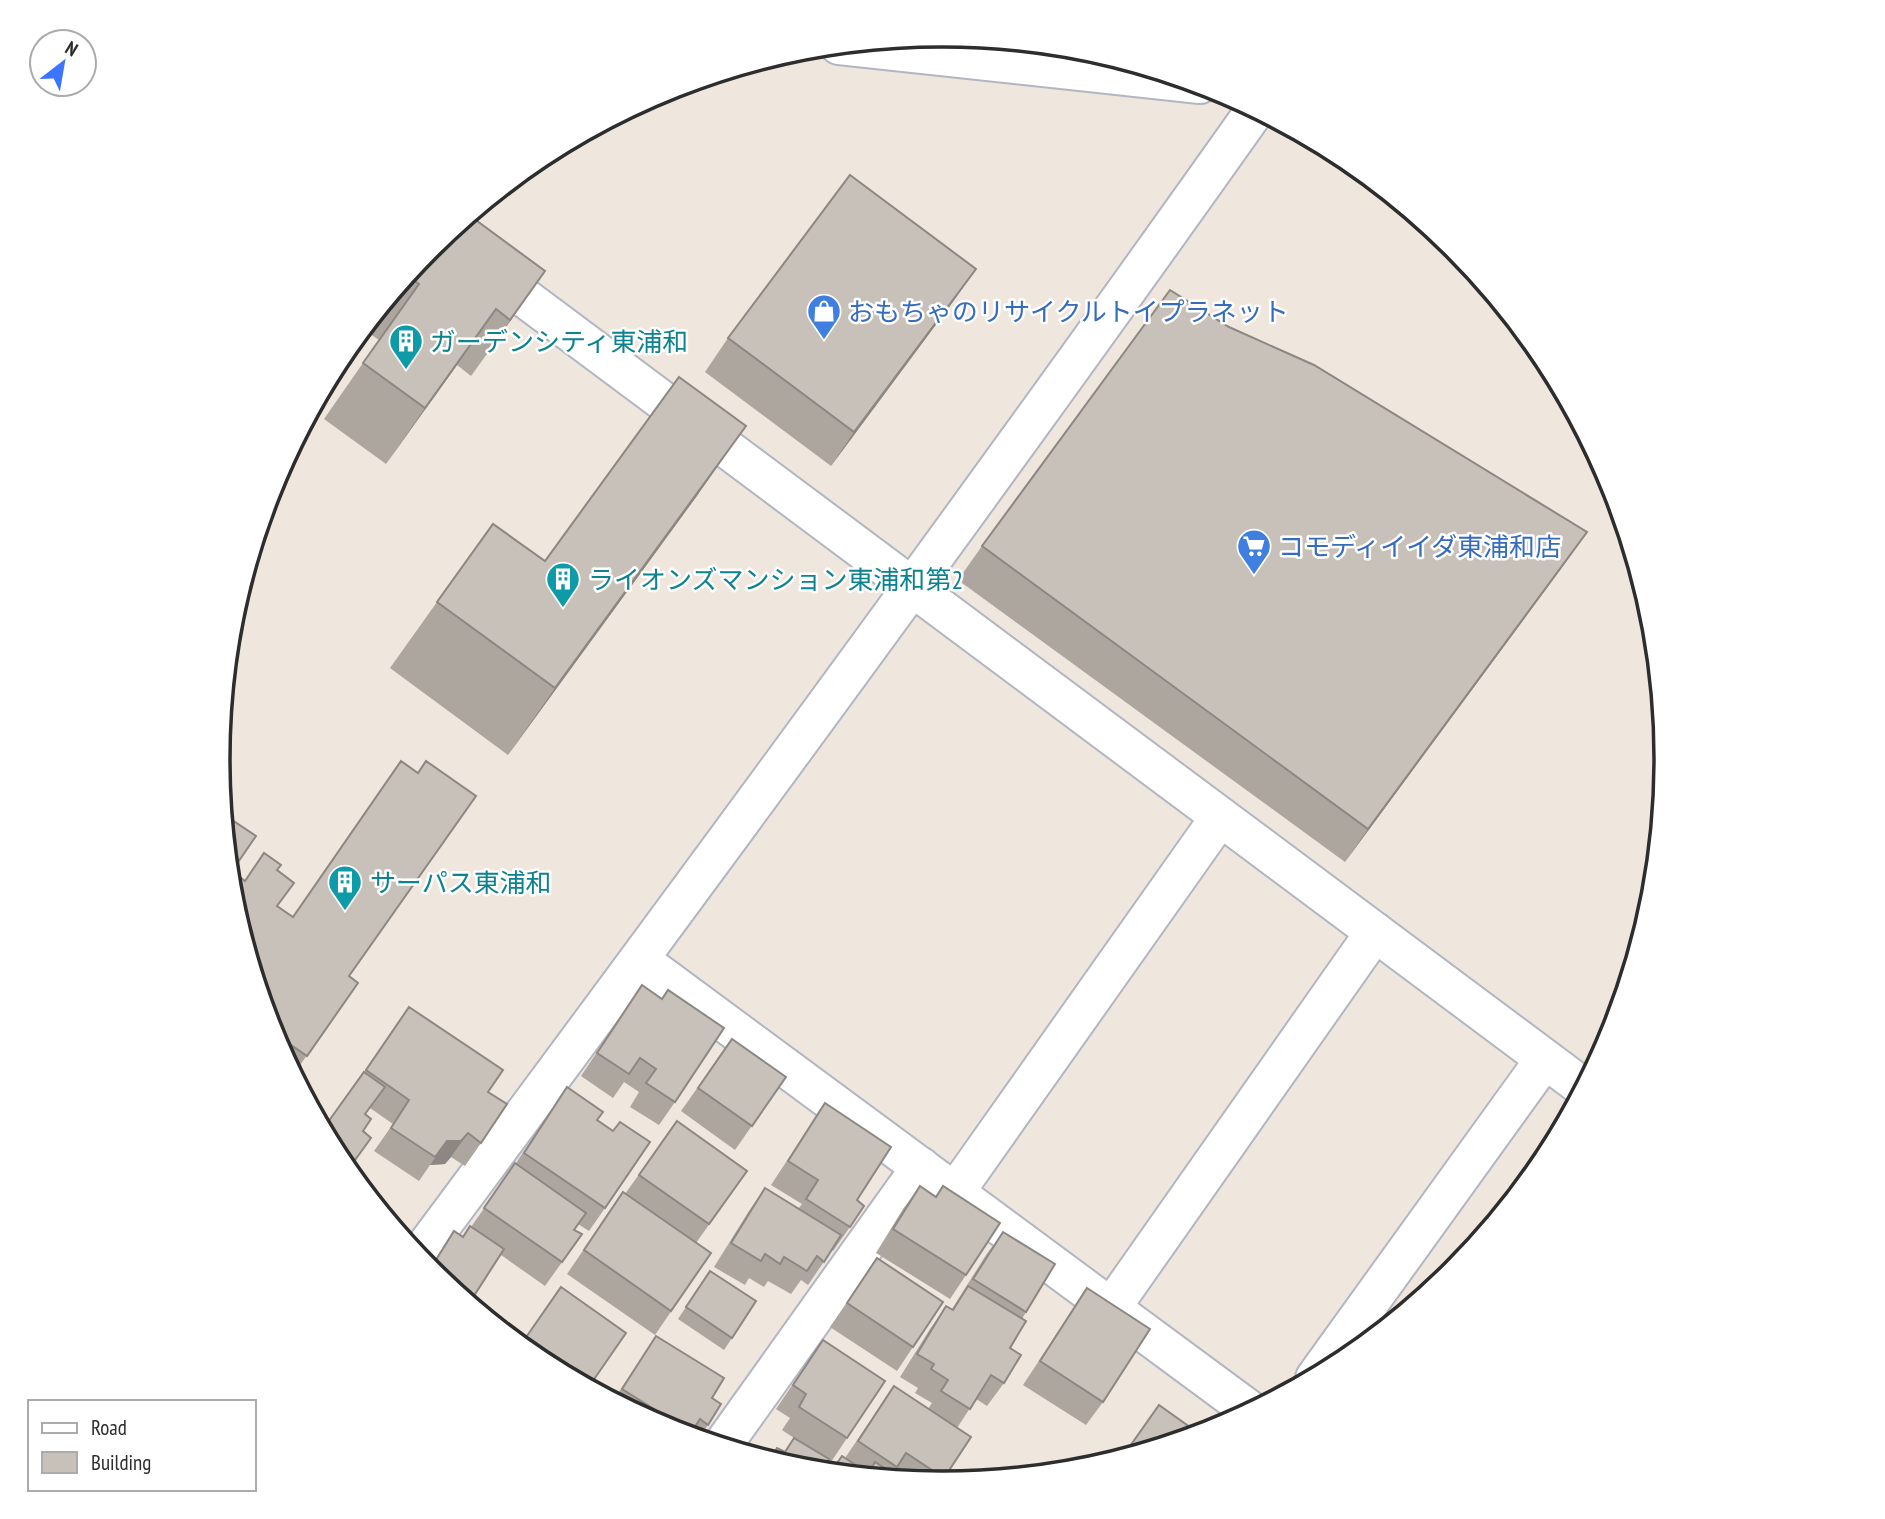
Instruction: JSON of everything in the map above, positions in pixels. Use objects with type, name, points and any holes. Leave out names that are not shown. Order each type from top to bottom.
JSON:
[{"type":"street","points":[[885,50],[1149,78]]},
{"type":"street","points":[[425,1248],[913,588],[1250,117]]},
{"type":"street","points":[[452,244],[1577,1083]]},
{"type":"street","points":[[955,1192],[1220,817]]},
{"type":"street","points":[[1111,1308],[1375,932]]},
{"type":"street","points":[[640,960],[1243,1405]]},
{"type":"street","points":[[1330,1357],[1545,1059]]},
{"type":"street","points":[[728,1438],[920,1167]]},
{"type":"building","points":[[850,175],[976,269],[854,432],[728,338]]},
{"type":"building","points":[[477,221],[545,271],[510,320],[496,309],[425,408],[363,363],[419,284],[415,281]]},
{"type":"building","points":[[1170,290],[1229,327],[1314,365],[1587,532],[1368,829],[982,546]]},
{"type":"building","name":"ライオンズマンション東浦和第2","points":[[679,377],[746,426],[555,688],[437,602],[493,524],[545,561]]},
{"type":"building","name":"サーパス東浦和","points":[[401,761],[418,773],[426,761],[476,796],[349,976],[358,983],[307,1056],[290,1044],[284,1032],[268,988],[244,898],[240,877],[245,881],[264,853],[281,865],[277,870],[294,883],[277,906],[293,917]]},
{"type":"building","name":"サーパス東浦和","points":[[233,821],[256,836],[238,863]]},
{"type":"building","points":[[642,985],[662,999],[668,990],[724,1028],[675,1102],[646,1083],[656,1069],[640,1058],[629,1074],[597,1053]]},
{"type":"building","points":[[409,1007],[503,1070],[488,1092],[507,1104],[481,1143],[468,1133],[461,1141],[447,1141],[435,1157],[391,1128],[409,1100],[366,1070]]},
{"type":"building","points":[[732,1039],[786,1077],[752,1126],[698,1088]]},
{"type":"building","points":[[364,1072],[385,1087],[365,1114],[371,1119],[363,1131],[371,1138],[354,1161],[329,1121]]},
{"type":"building","points":[[567,1087],[603,1112],[597,1120],[613,1131],[620,1122],[650,1142],[605,1208],[524,1153]]},
{"type":"building","points":[[825,1103],[891,1147],[857,1200],[864,1206],[850,1227],[806,1199],[818,1180],[788,1161]]},
{"type":"building","points":[[677,1121],[747,1171],[709,1224],[639,1175]]},
{"type":"building","points":[[515,1163],[586,1213],[574,1230],[582,1234],[562,1262],[484,1208]]},
{"type":"building","points":[[920,1186],[936,1197],[943,1186],[1000,1223],[966,1275],[893,1229]]},
{"type":"building","points":[[765,1188],[841,1235],[824,1262],[817,1256],[807,1271],[784,1257],[780,1264],[765,1254],[761,1261],[731,1243]]},
{"type":"building","points":[[623,1192],[711,1253],[671,1311],[584,1250]]},
{"type":"building","points":[[470,1226],[504,1249],[474,1296],[436,1260],[454,1231],[463,1237]]},
{"type":"building","points":[[1003,1232],[1055,1264],[1026,1312],[973,1279]]},
{"type":"building","points":[[877,1258],[943,1302],[913,1347],[847,1303]]},
{"type":"building","points":[[710,1271],[756,1301],[732,1338],[686,1307]]},
{"type":"building","points":[[968,1286],[1026,1321],[1010,1348],[1021,1355],[1004,1383],[991,1375],[970,1409],[941,1391],[948,1380],[931,1369],[934,1364],[917,1354],[946,1306],[953,1310]]},
{"type":"building","points":[[561,1287],[626,1333],[594,1380],[526,1337]]},
{"type":"building","points":[[1087,1288],[1150,1329],[1103,1402],[1040,1361]]},
{"type":"building","points":[[656,1336],[724,1378],[712,1398],[721,1404],[708,1425],[700,1419],[695,1427],[664,1415],[622,1389]]},
{"type":"building","points":[[823,1340],[885,1381],[847,1438],[799,1407],[806,1394],[793,1385]]},
{"type":"building","points":[[894,1386],[971,1437],[948,1472],[942,1472],[934,1472],[906,1453],[897,1467],[858,1441]]},
{"type":"building","points":[[1159,1405],[1190,1427],[1171,1434],[1130,1446]]},
{"type":"building","points":[[794,1438],[829,1459],[827,1462],[775,1451],[777,1448],[785,1452]]},
{"type":"building","points":[[842,1456],[858,1467],[850,1466],[837,1464]]},
{"type":"building","points":[[875,1462],[887,1469],[871,1468]]},
{"type":"place","name":"おもちゃのリサイクルトイプラネット","points":[[824,341]]},
{"type":"place","name":"ガーデンシティ東浦和","points":[[406,371]]},
{"type":"place","name":"コモディイイダ東浦和店","points":[[1254,576]]},
{"type":"place","name":"ライオンズマンション東浦和第2","points":[[563,609]]},
{"type":"place","name":"サーパス東浦和","points":[[345,912]]}]
